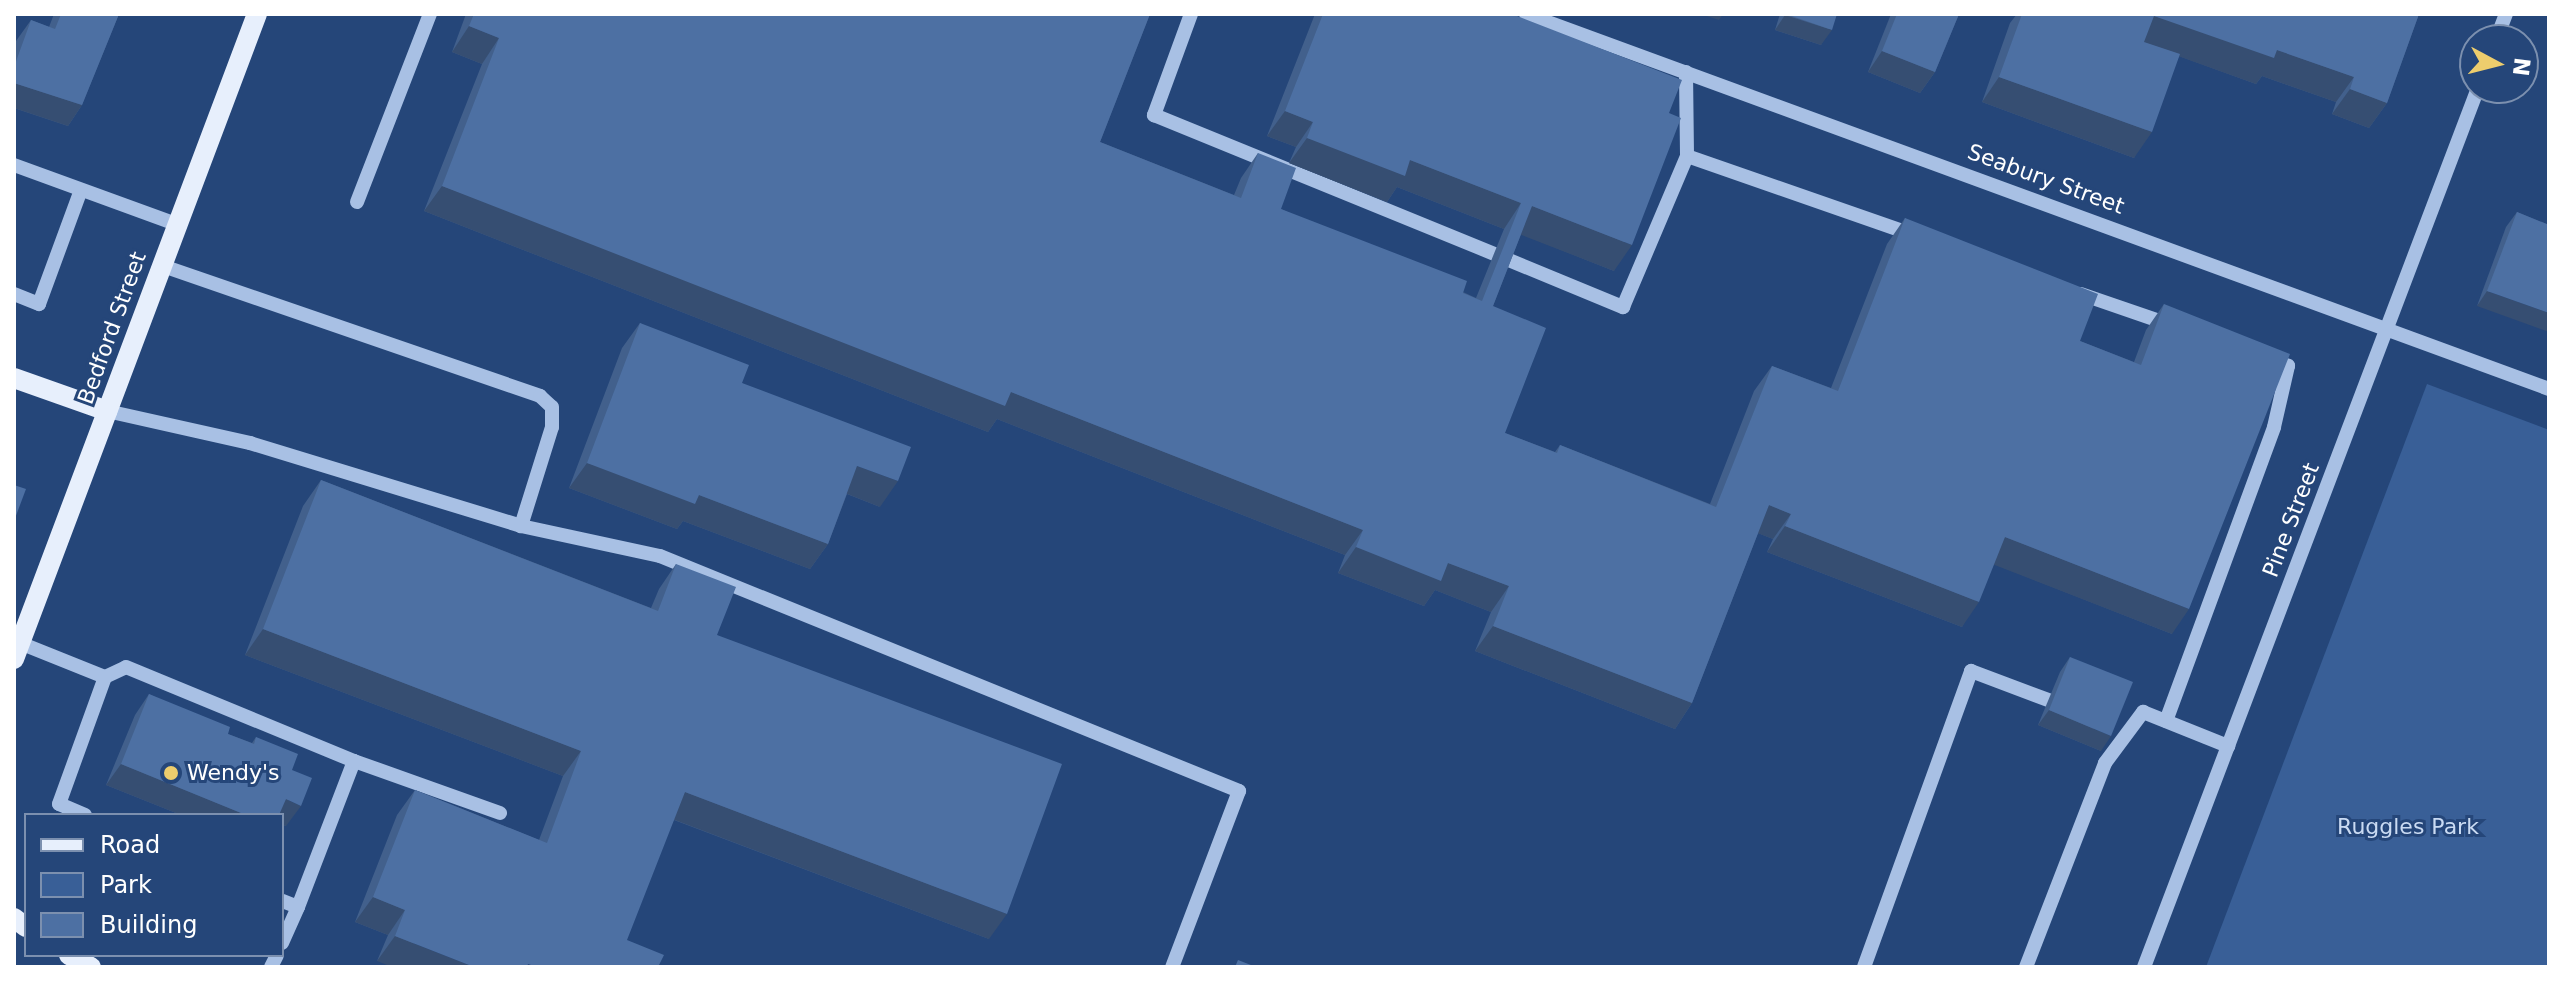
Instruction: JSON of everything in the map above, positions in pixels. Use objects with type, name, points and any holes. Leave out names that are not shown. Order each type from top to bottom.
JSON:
[{"type":"main road","name":"Bedford Street","points":[[18,639],[257,14]]},
{"type":"main road","points":[[14,378],[107,411]]},
{"type":"main road","points":[[73,957],[91,967]]},
{"type":"street","points":[[357,202],[430,14]]},
{"type":"street","points":[[1191,14],[1154,115],[1623,307],[1687,156],[1686,72]]},
{"type":"street","name":"Seabury Street","points":[[1526,14],[2388,326],[2549,389]]},
{"type":"street","name":"Pine Street","points":[[2144,967],[2472,104]]},
{"type":"street","points":[[1687,156],[1927,240]]},
{"type":"street","points":[[14,165],[176,224]]},
{"type":"street","points":[[14,294],[39,304],[81,190]]},
{"type":"street","points":[[160,265],[540,396],[552,407],[552,427],[521,526]]},
{"type":"street","points":[[2063,287],[2183,329]]},
{"type":"street","points":[[2166,721],[2274,427],[2288,366],[2258,355]]},
{"type":"street","points":[[107,411],[250,443],[521,526],[660,556],[1239,791],[1172,967]]},
{"type":"street","points":[[18,639],[105,677]]},
{"type":"street","points":[[80,813],[59,804],[105,677],[126,667],[354,761],[500,813]]},
{"type":"street","points":[[1864,967],[1971,671],[2051,701]]},
{"type":"street","points":[[2026,967],[2105,763],[2143,712],[2228,746]]},
{"type":"street","points":[[2113,723],[2129,729]]},
{"type":"street","points":[[284,938],[354,761]]},
{"type":"street","points":[[284,902],[298,907]]},
{"type":"green space","name":"Ruggles Park","points":[[2427,384],[2549,430],[2549,967],[2206,967]]},
{"type":"building","points":[[61,14],[119,14],[82,105],[14,83],[14,67],[31,20],[55,29]]},
{"type":"building","points":[[474,14],[1150,14],[1100,142],[1241,198],[1258,153],[1296,168],[1281,209],[1467,281],[1463,293],[1482,301],[1521,203],[1410,160],[1405,176],[1307,138],[1313,122],[1285,111],[1323,14],[1512,14],[1682,80],[1669,113],[1681,118],[1632,245],[1532,206],[1493,306],[1546,328],[1505,433],[1557,453],[1560,445],[1716,507],[1772,366],[1838,391],[1905,218],[2098,294],[2080,341],[2141,365],[2164,304],[2290,354],[2189,609],[2005,537],[1979,602],[1785,526],[1791,514],[1769,505],[1692,703],[1493,626],[1509,586],[1448,563],[1441,581],[1356,547],[1363,530],[1011,392],[1005,406],[442,186],[499,38],[469,26]]},
{"type":"building","points":[[1786,14],[1837,14],[1832,30]]},
{"type":"building","points":[[1897,14],[1959,14],[1935,72],[1882,51]]},
{"type":"building","points":[[2022,14],[2419,14],[2387,103],[2350,89],[2354,77],[2277,50],[2274,58],[2154,16],[2144,42],[2180,54],[2152,132],[1999,77]]},
{"type":"building","points":[[2517,212],[2549,225],[2549,313],[2487,291]]},
{"type":"building","points":[[640,323],[749,365],[742,383],[911,447],[898,481],[857,466],[828,544],[699,495],[695,504],[587,463]]},
{"type":"building","points":[[321,480],[658,611],[676,564],[736,587],[717,635],[1062,764],[1007,914],[685,792],[627,940],[664,955],[658,967],[537,967],[528,964],[527,967],[474,967],[395,936],[405,910],[373,897],[415,790],[547,843],[581,751],[263,629]]},
{"type":"building","points":[[14,485],[26,489],[14,521]]},
{"type":"building","points":[[2070,657],[2133,682],[2111,736],[2049,710]]},
{"type":"building","points":[[149,694],[230,727],[228,734],[254,744],[256,737],[298,754],[292,770],[312,778],[301,806],[286,799],[280,813],[241,813],[121,764]]},
{"type":"building","points":[[1238,960],[1256,967],[1235,967]]},
{"type":"place","name":"Wendy's","points":[[171,773]]}]
